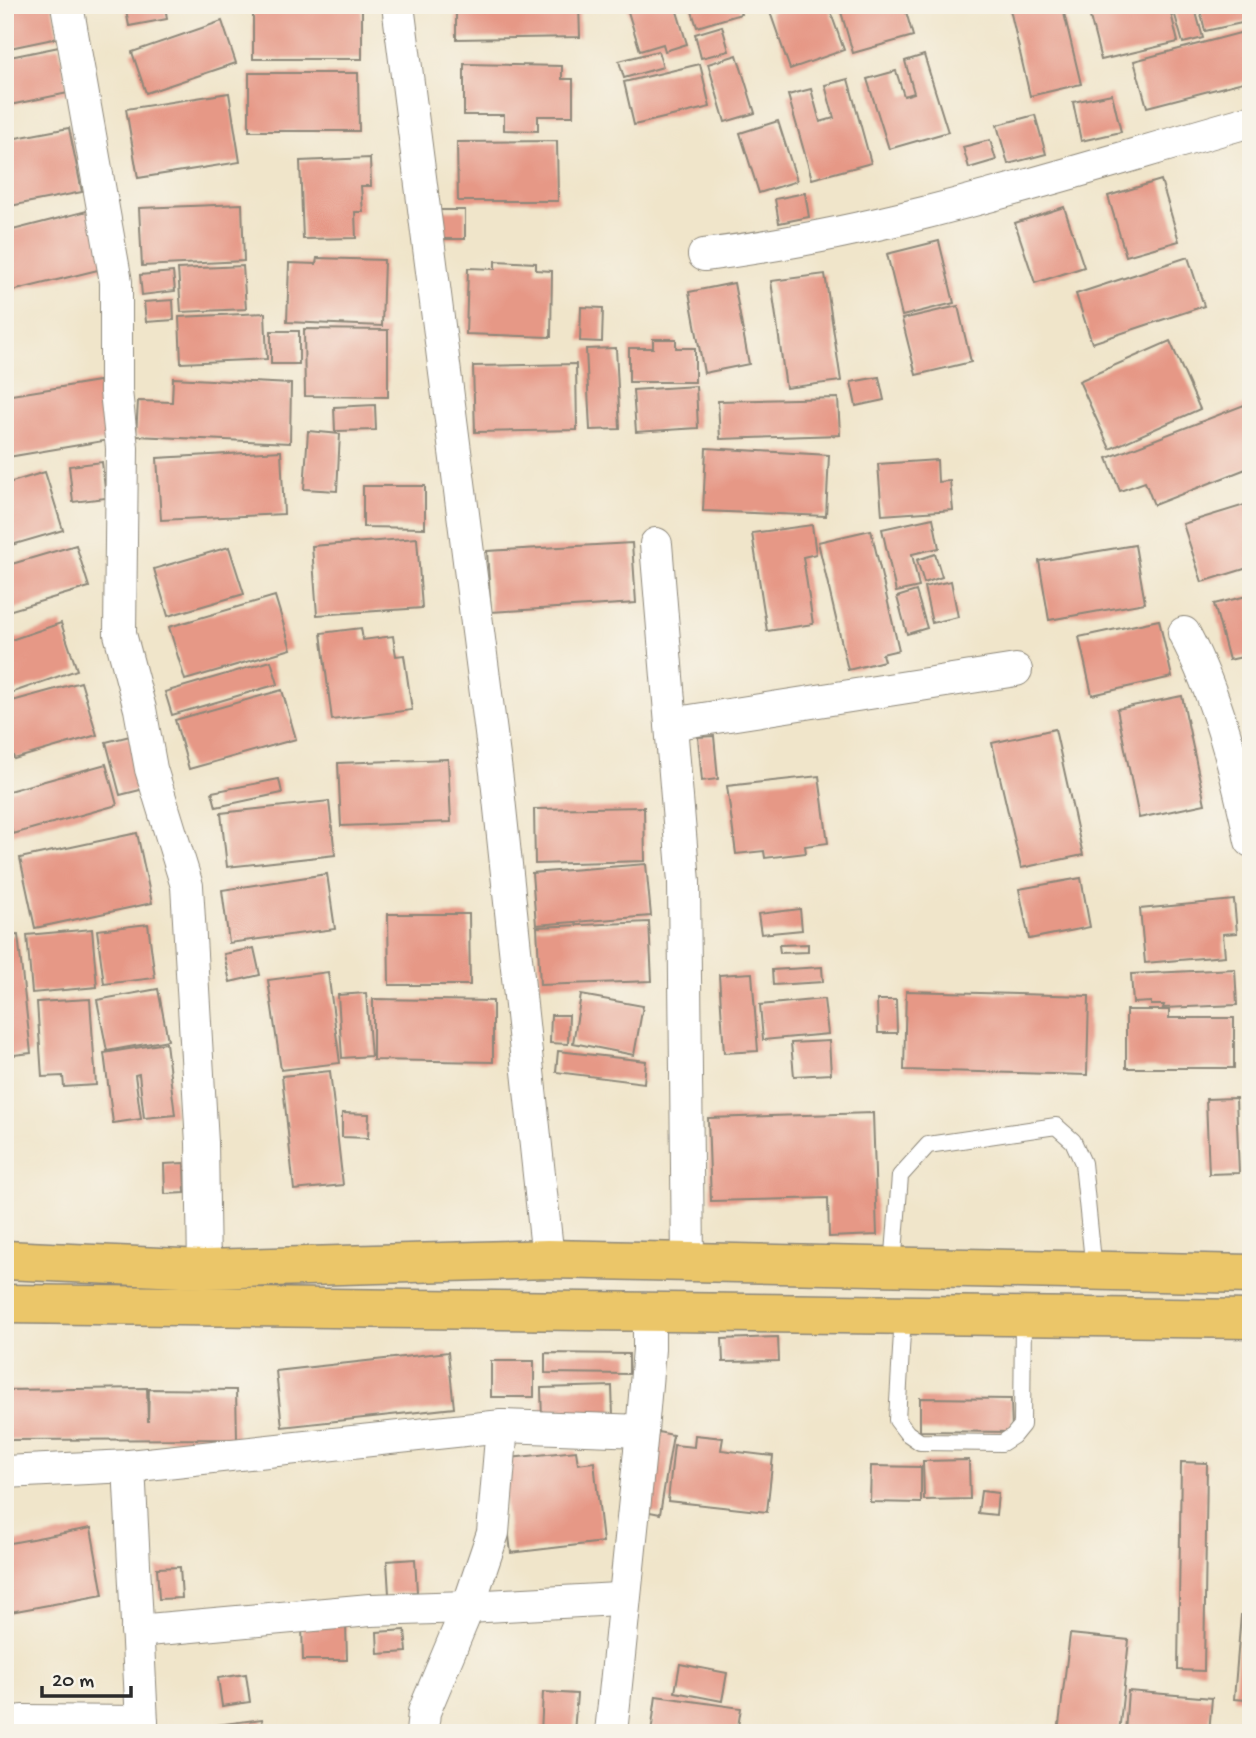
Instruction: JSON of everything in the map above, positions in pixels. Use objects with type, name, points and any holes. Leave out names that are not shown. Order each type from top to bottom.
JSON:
[{"type":"main road","points":[[5,1260],[204,1269],[548,1259],[1251,1274]]},
{"type":"main road","points":[[5,1304],[1251,1319]]},
{"type":"street","points":[[67,5],[116,282],[116,391],[122,447],[120,634],[151,769],[187,886],[202,1143],[204,1269]]},
{"type":"street","points":[[398,5],[497,780],[548,1259]]},
{"type":"street","points":[[704,255],[825,236],[998,192],[1251,121]]},
{"type":"street","points":[[656,544],[684,882],[688,1262]]},
{"type":"street","points":[[1184,634],[1202,668],[1240,792],[1251,841]]},
{"type":"street","points":[[671,724],[1016,670]]},
{"type":"street","points":[[611,1733],[642,1431],[649,1349],[649,1312]]},
{"type":"street","points":[[5,1472],[129,1466],[502,1426],[642,1431]]},
{"type":"street","points":[[422,1733],[424,1712],[468,1607],[493,1533],[502,1426]]},
{"type":"street","points":[[5,1725],[22,1721],[141,1727],[129,1466]]},
{"type":"street","points":[[137,1631],[370,1610],[618,1599]]},
{"type":"lane","points":[[892,1267],[900,1176],[928,1145],[1056,1126],[1073,1141],[1083,1163],[1094,1271]]},
{"type":"lane","points":[[903,1315],[897,1420],[907,1433],[920,1441],[1002,1443],[1022,1426],[1023,1316]]},
{"type":"building","points":[[5,5],[52,5],[58,38],[5,49]]},
{"type":"building","points":[[125,5],[165,5],[167,19],[129,26]]},
{"type":"building","points":[[456,5],[579,5],[580,37],[456,39]]},
{"type":"building","points":[[626,5],[675,5],[687,44],[665,51],[663,44],[640,51]]},
{"type":"building","points":[[690,5],[738,5],[741,14],[697,27]]},
{"type":"building","points":[[789,5],[828,5],[844,50],[790,69],[770,12]]},
{"type":"building","points":[[839,5],[904,5],[913,36],[853,53]]},
{"type":"building","points":[[1009,5],[1062,5],[1081,84],[1030,96]]},
{"type":"building","points":[[1087,5],[1169,5],[1178,42],[1101,60]]},
{"type":"building","points":[[1172,5],[1194,5],[1203,38],[1183,43]]},
{"type":"building","points":[[1199,5],[1251,5],[1251,21],[1205,31]]},
{"type":"building","points":[[362,7],[362,59],[253,59],[253,8]]},
{"type":"building","points":[[222,21],[236,63],[146,93],[132,52]]},
{"type":"building","points":[[722,26],[729,51],[701,58],[695,34]]},
{"type":"building","points":[[1251,30],[1251,80],[1147,107],[1134,61]]},
{"type":"building","points":[[59,47],[68,93],[5,106],[5,58]]},
{"type":"building","points":[[658,51],[663,67],[624,78],[619,61]]},
{"type":"building","points":[[737,55],[755,113],[725,122],[708,64]]},
{"type":"building","points":[[924,55],[948,132],[889,149],[867,79],[896,71],[904,96],[914,93],[905,61]]},
{"type":"building","points":[[464,64],[562,66],[562,79],[573,79],[573,116],[538,116],[538,131],[504,130],[504,115],[464,115]]},
{"type":"building","points":[[700,64],[710,107],[634,125],[624,82]]},
{"type":"building","points":[[249,73],[358,73],[359,131],[249,131]]},
{"type":"building","points":[[848,79],[871,163],[812,179],[788,95],[811,89],[820,122],[834,118],[825,85]]},
{"type":"building","points":[[229,93],[240,162],[138,178],[126,109]]},
{"type":"building","points":[[1112,94],[1121,132],[1081,141],[1073,102]]},
{"type":"building","points":[[1035,115],[1046,154],[1008,164],[997,125]]},
{"type":"building","points":[[778,121],[797,181],[759,193],[740,133]]},
{"type":"building","points":[[69,128],[82,192],[5,207],[5,140]]},
{"type":"building","points":[[990,140],[996,160],[969,168],[963,147]]},
{"type":"building","points":[[557,141],[558,201],[458,201],[457,142]]},
{"type":"building","points":[[370,158],[371,186],[361,186],[363,212],[355,212],[356,238],[303,239],[300,161]]},
{"type":"building","points":[[1161,180],[1179,241],[1126,256],[1108,196]]},
{"type":"building","points":[[805,193],[809,217],[779,223],[775,199]]},
{"type":"building","points":[[242,204],[244,261],[142,266],[139,208]]},
{"type":"building","points":[[1064,207],[1084,267],[1035,283],[1015,223]]},
{"type":"building","points":[[91,210],[106,268],[8,292],[5,280],[5,232]]},
{"type":"building","points":[[437,210],[465,210],[465,239],[438,239]]},
{"type":"building","points":[[939,241],[954,303],[902,316],[887,254]]},
{"type":"building","points":[[1188,257],[1204,306],[1092,343],[1076,294]]},
{"type":"building","points":[[317,258],[384,260],[382,326],[287,322],[289,263],[316,264]]},
{"type":"building","points":[[495,261],[536,263],[536,270],[552,271],[551,337],[466,334],[468,268],[495,269]]},
{"type":"building","points":[[243,266],[246,309],[181,312],[178,269]]},
{"type":"building","points":[[173,272],[175,291],[142,295],[140,275]]},
{"type":"building","points":[[825,274],[841,381],[786,388],[771,281]]},
{"type":"building","points":[[734,283],[749,364],[704,373],[689,292]]},
{"type":"building","points":[[173,300],[174,320],[146,322],[144,302]]},
{"type":"building","points":[[958,306],[971,362],[916,375],[902,319]]},
{"type":"building","points":[[581,307],[603,308],[602,342],[580,341]]},
{"type":"building","points":[[265,313],[267,359],[181,363],[179,317]]},
{"type":"building","points":[[304,329],[388,330],[388,397],[305,396]]},
{"type":"building","points":[[271,331],[299,331],[299,364],[271,364]]},
{"type":"building","points":[[653,339],[676,339],[676,348],[695,348],[695,382],[629,382],[629,348],[653,348]]},
{"type":"building","points":[[1170,341],[1200,409],[1110,449],[1079,381]]},
{"type":"building","points":[[616,348],[620,429],[590,430],[586,349]]},
{"type":"building","points":[[576,364],[577,430],[475,432],[473,366]]},
{"type":"building","points":[[879,377],[884,400],[856,406],[851,382]]},
{"type":"building","points":[[173,378],[291,384],[290,443],[136,436],[138,401],[172,402]]},
{"type":"building","points":[[99,381],[109,440],[8,457],[5,396]]},
{"type":"building","points":[[696,386],[698,428],[636,432],[633,390]]},
{"type":"building","points":[[838,398],[840,435],[720,439],[718,401]]},
{"type":"building","points":[[375,405],[376,430],[335,431],[334,407]]},
{"type":"building","points":[[1244,405],[1251,423],[1251,467],[1154,505],[1145,482],[1120,491],[1107,458]]},
{"type":"building","points":[[308,431],[340,434],[337,491],[304,489]]},
{"type":"building","points":[[706,448],[829,455],[826,516],[703,511]]},
{"type":"building","points":[[281,451],[284,514],[161,520],[157,458]]},
{"type":"building","points":[[937,460],[938,482],[950,481],[953,510],[882,515],[878,464]]},
{"type":"building","points":[[102,462],[106,498],[73,502],[69,466]]},
{"type":"building","points":[[45,472],[63,530],[5,547],[5,484]]},
{"type":"building","points":[[363,486],[425,486],[425,528],[363,527]]},
{"type":"building","points":[[1251,503],[1251,567],[1202,582],[1183,524]]},
{"type":"building","points":[[933,518],[939,548],[912,554],[919,587],[896,592],[882,529]]},
{"type":"building","points":[[812,525],[816,554],[803,557],[813,624],[767,631],[752,533]]},
{"type":"building","points":[[871,530],[899,650],[882,654],[884,661],[848,670],[818,542]]},
{"type":"building","points":[[417,538],[422,608],[317,615],[312,546]]},
{"type":"building","points":[[632,543],[636,603],[491,612],[487,551]]},
{"type":"building","points":[[76,545],[89,587],[5,612],[5,566]]},
{"type":"building","points":[[1135,545],[1145,603],[1049,620],[1039,561]]},
{"type":"building","points":[[229,547],[244,594],[168,616],[154,569]]},
{"type":"building","points":[[935,554],[942,577],[924,583],[917,560]]},
{"type":"building","points":[[951,581],[958,617],[932,623],[924,587]]},
{"type":"building","points":[[916,591],[927,628],[907,634],[897,597]]},
{"type":"building","points":[[1251,595],[1251,655],[1229,660],[1214,604]]},
{"type":"building","points":[[275,596],[291,649],[185,680],[169,627]]},
{"type":"building","points":[[1159,620],[1172,677],[1092,695],[1079,637]]},
{"type":"building","points":[[61,623],[77,670],[5,695],[5,642]]},
{"type":"building","points":[[361,628],[363,640],[393,636],[396,656],[404,655],[412,710],[332,720],[321,633]]},
{"type":"building","points":[[271,661],[278,684],[172,715],[165,692]]},
{"type":"building","points":[[81,682],[97,735],[14,759],[5,729],[5,703]]},
{"type":"building","points":[[282,690],[296,739],[189,769],[175,720]]},
{"type":"building","points":[[1182,696],[1205,804],[1139,818],[1117,709]]},
{"type":"building","points":[[1055,729],[1083,855],[1021,868],[992,743]]},
{"type":"building","points":[[130,736],[144,789],[120,795],[106,742]]},
{"type":"building","points":[[714,736],[718,779],[702,781],[698,737]]},
{"type":"building","points":[[448,759],[451,822],[341,826],[338,763]]},
{"type":"building","points":[[106,764],[117,805],[13,834],[5,806],[5,792]]},
{"type":"building","points":[[819,776],[828,843],[805,846],[806,853],[765,858],[764,851],[736,854],[727,786]]},
{"type":"building","points":[[279,779],[282,793],[216,807],[212,792]]},
{"type":"building","points":[[329,801],[335,855],[227,867],[221,813]]},
{"type":"building","points":[[644,807],[645,861],[535,864],[534,809]]},
{"type":"building","points":[[137,833],[152,903],[35,928],[20,858]]},
{"type":"building","points":[[646,864],[651,916],[536,925],[532,873]]},
{"type":"building","points":[[327,874],[335,929],[229,943],[222,890]]},
{"type":"building","points":[[1081,878],[1090,927],[1029,939],[1019,889]]},
{"type":"building","points":[[1234,900],[1237,933],[1223,934],[1225,956],[1145,963],[1140,909]]},
{"type":"building","points":[[800,909],[802,930],[761,934],[758,914]]},
{"type":"building","points":[[388,914],[469,914],[470,985],[389,985]]},
{"type":"building","points":[[649,922],[652,981],[540,985],[537,927]]},
{"type":"building","points":[[148,924],[155,978],[104,984],[97,930]]},
{"type":"building","points":[[92,929],[97,987],[32,993],[27,935]]},
{"type":"building","points":[[18,935],[31,1053],[5,1056],[5,936]]},
{"type":"building","points":[[808,944],[808,952],[780,953],[779,945]]},
{"type":"building","points":[[254,948],[260,975],[230,982],[224,954]]},
{"type":"building","points":[[822,967],[823,982],[773,985],[772,970]]},
{"type":"building","points":[[1235,969],[1237,1005],[1163,1008],[1164,1005],[1151,1005],[1151,1002],[1133,1003],[1131,974]]},
{"type":"building","points":[[328,972],[340,1063],[281,1070],[268,980]]},
{"type":"building","points":[[752,973],[758,1051],[724,1053],[719,975]]},
{"type":"building","points":[[158,989],[168,1040],[107,1051],[97,1000]]},
{"type":"building","points":[[906,991],[1089,996],[1087,1075],[904,1070]]},
{"type":"building","points":[[366,993],[371,1056],[342,1058],[338,995]]},
{"type":"building","points":[[581,995],[643,1006],[634,1055],[573,1043]]},
{"type":"building","points":[[90,999],[96,1085],[64,1087],[63,1076],[42,1077],[37,1002]]},
{"type":"building","points":[[373,999],[493,1001],[493,1062],[373,1060]]},
{"type":"building","points":[[824,999],[828,1034],[763,1040],[760,1005]]},
{"type":"building","points":[[877,1000],[896,1000],[897,1033],[878,1033]]},
{"type":"building","points":[[1126,1010],[1169,1010],[1169,1018],[1234,1018],[1234,1068],[1126,1068]]},
{"type":"building","points":[[551,1015],[569,1015],[568,1044],[550,1043]]},
{"type":"building","points":[[829,1041],[831,1074],[794,1076],[791,1043]]},
{"type":"building","points":[[166,1043],[175,1115],[144,1118],[139,1074],[135,1075],[141,1119],[113,1123],[104,1053]]},
{"type":"building","points":[[558,1051],[646,1061],[644,1083],[556,1072]]},
{"type":"building","points":[[330,1071],[343,1185],[294,1190],[282,1076]]},
{"type":"building","points":[[1236,1098],[1239,1173],[1209,1174],[1206,1099]]},
{"type":"building","points":[[342,1113],[369,1114],[368,1138],[342,1137]]},
{"type":"building","points":[[873,1113],[877,1235],[829,1237],[828,1198],[711,1201],[708,1118]]},
{"type":"building","points":[[184,1163],[185,1193],[165,1194],[164,1164]]},
{"type":"building","points":[[778,1337],[779,1361],[723,1362],[722,1339]]},
{"type":"building","points":[[448,1352],[454,1408],[282,1427],[276,1371]]},
{"type":"building","points":[[545,1353],[629,1354],[629,1374],[545,1373]]},
{"type":"building","points":[[491,1361],[534,1361],[534,1397],[491,1397]]},
{"type":"building","points":[[612,1386],[613,1417],[542,1420],[541,1388]]},
{"type":"building","points":[[147,1388],[148,1422],[149,1389],[236,1390],[237,1439],[5,1440],[5,1390]]},
{"type":"building","points":[[920,1398],[1011,1399],[1012,1432],[920,1431]]},
{"type":"building","points":[[653,1431],[673,1435],[660,1514],[640,1510]]},
{"type":"building","points":[[695,1435],[723,1438],[721,1450],[773,1456],[767,1512],[668,1501],[674,1445],[694,1447]]},
{"type":"building","points":[[576,1451],[578,1464],[594,1462],[603,1542],[511,1553],[500,1459]]},
{"type":"building","points":[[969,1460],[970,1499],[924,1500],[923,1461]]},
{"type":"building","points":[[1181,1462],[1207,1463],[1204,1671],[1178,1670]]},
{"type":"building","points":[[871,1466],[921,1467],[921,1503],[870,1502]]},
{"type":"building","points":[[981,1491],[998,1493],[996,1515],[978,1513]]},
{"type":"building","points":[[91,1528],[103,1595],[5,1613],[5,1544]]},
{"type":"building","points":[[415,1559],[417,1592],[389,1594],[387,1561]]},
{"type":"building","points":[[180,1567],[182,1598],[159,1599],[157,1568]]},
{"type":"building","points":[[1241,1615],[1251,1616],[1251,1733],[1244,1733],[1247,1700],[1234,1699]]},
{"type":"building","points":[[346,1624],[347,1660],[303,1660],[302,1625]]},
{"type":"building","points":[[405,1630],[407,1652],[378,1654],[377,1632]]},
{"type":"building","points":[[1070,1634],[1129,1640],[1119,1733],[1058,1733]]},
{"type":"building","points":[[680,1664],[727,1673],[722,1701],[675,1692]]},
{"type":"building","points":[[246,1674],[250,1702],[222,1706],[218,1678]]},
{"type":"building","points":[[1128,1691],[1212,1698],[1209,1733],[1125,1733]]},
{"type":"building","points":[[543,1692],[577,1694],[574,1733],[541,1733]]},
{"type":"building","points":[[656,1696],[741,1708],[737,1733],[651,1733]]},
{"type":"building","points":[[262,1719],[264,1733],[194,1733],[193,1728]]}]
